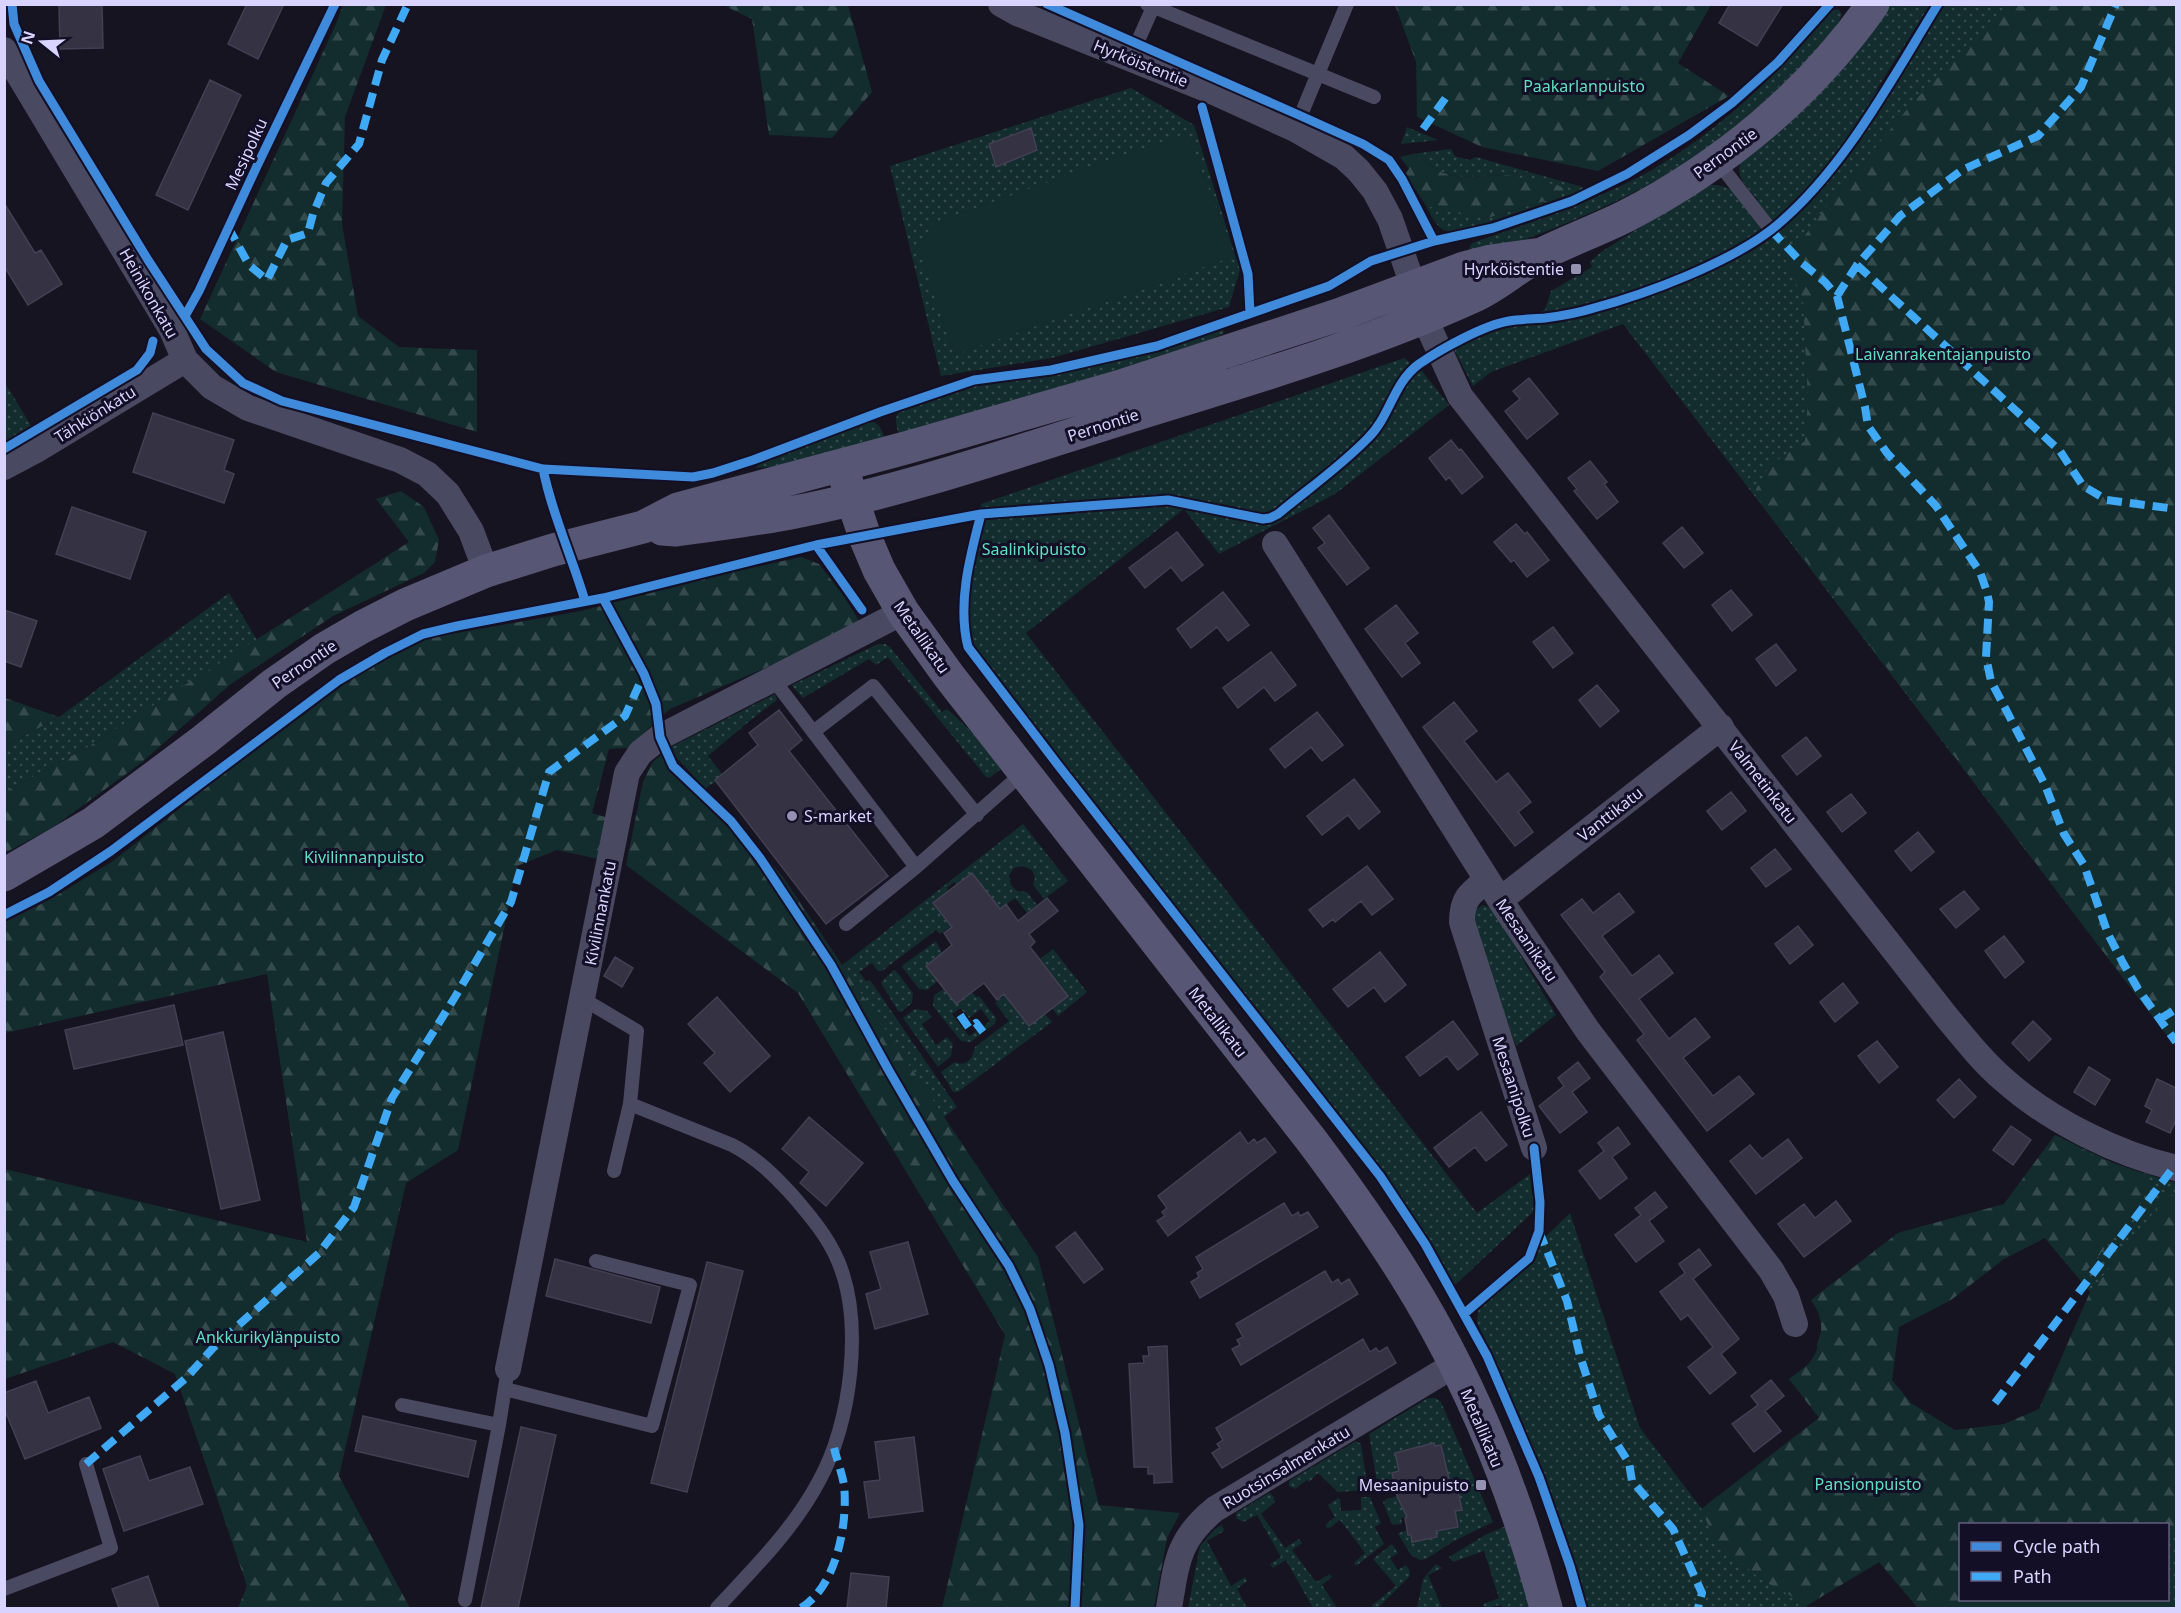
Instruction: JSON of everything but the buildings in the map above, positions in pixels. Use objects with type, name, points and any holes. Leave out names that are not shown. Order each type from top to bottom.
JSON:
[{"type":"street","name":"Hyrköistentie","points":[[1001,4],[1017,13],[1216,93],[1295,129],[1344,158],[1359,171],[1375,191],[1390,219],[1424,316]]},
{"type":"street","name":"Pernontie","points":[[642,527],[676,530],[794,512],[906,485],[1254,379],[1424,316],[1495,285],[1542,254],[1625,216],[1679,186],[1717,161],[1749,137],[1819,71],[1873,4]]},
{"type":"street","name":"Heinikonkatu","points":[[4,50],[172,330],[184,360],[212,387],[248,408],[400,460],[426,474],[448,494],[471,531],[486,571]]},
{"type":"street","name":"Pernontie","points":[[4,875],[93,823],[204,740],[273,684],[324,649],[405,605],[486,571],[553,549],[642,527],[678,509],[1124,386],[1338,315],[1464,268],[1491,261],[1542,254]]},
{"type":"street","name":"Valmetinkatu","points":[[1424,316],[1460,396],[1981,1058],[2028,1100],[2077,1130],[2110,1145],[2176,1168]]},
{"type":"street","name":"Tähkiönkatu","points":[[4,467],[184,360]]},
{"type":"street","name":"Metallikatu","points":[[842,465],[870,550],[903,612],[949,676],[1357,1202],[1388,1249],[1436,1329],[1466,1389],[1512,1497],[1535,1565],[1546,1608]]},
{"type":"street","name":"Mesaanikatu","points":[[1275,544],[1493,890],[1588,1031],[1771,1270],[1786,1296],[1794,1324]]},
{"type":"street","name":"Kivilinnankatu","points":[[506,1379],[627,773],[640,753],[660,737],[903,612]]},
{"type":"street","name":"Vanttikatu","points":[[1493,890],[1720,727]]},
{"type":"street","name":"Mesaanipolku","points":[[1493,890],[1470,893],[1462,908],[1462,922],[1534,1148]]},
{"type":"street","name":"Ruotsinsalmenkatu","points":[[1168,1608],[1179,1554],[1189,1533],[1200,1521],[1215,1509],[1454,1365]]},
{"type":"lane","points":[[1295,129],[1347,4]]},
{"type":"lane","points":[[1130,59],[1150,6],[1374,97]]},
{"type":"lane","points":[[1717,161],[1771,230]]},
{"type":"lane","points":[[773,679],[916,867]]},
{"type":"lane","points":[[813,732],[873,686],[977,815]]},
{"type":"lane","points":[[846,924],[977,815],[1024,772]]},
{"type":"lane","points":[[582,999],[637,1031],[630,1104],[614,1171]]},
{"type":"lane","points":[[630,1104],[732,1145],[766,1168],[811,1217],[837,1259],[845,1279],[853,1349],[849,1388],[834,1448],[820,1481],[791,1527],[717,1608]]},
{"type":"lane","points":[[465,1600],[506,1379],[652,1426],[690,1285],[596,1261]]},
{"type":"lane","points":[[402,1405],[499,1425]]},
{"type":"lane","points":[[4,1589],[111,1548],[86,1464]]},
{"type":"green space","points":[[343,5],[386,5],[345,117],[342,224],[358,316],[399,347],[477,350],[477,432],[276,372],[200,319]]},
{"type":"green space","points":[[723,5],[848,5],[872,92],[832,138],[769,135],[752,19]]},
{"type":"green space","name":"Paakarlanpuisto","points":[[1395,5],[1711,5],[1678,63],[1729,96],[1598,171],[1482,147],[1417,117],[1416,62]]},
{"type":"green space","name":"Laivanrakentajanpuisto","points":[[1891,5],[1930,5],[1873,95],[1922,35],[1943,5],[2176,5],[2176,1047],[1623,324],[1491,372],[1473,386],[1450,342],[1545,310],[1551,291],[1592,267],[1590,262],[1601,252],[1704,187],[1717,185],[1724,187],[1753,204],[1758,200],[1746,187],[1741,177],[1739,166],[1741,160],[1852,54]]},
{"type":"green space","name":"Laivanrakentajanpuisto","points":[[2012,5],[2176,5],[2176,1047],[1754,493],[1769,466],[1805,441],[1808,401],[1803,299],[1786,261],[1826,207],[1914,101]]},
{"type":"green space","points":[[1838,9],[1842,14],[1840,20],[1811,56],[1746,117],[1686,162],[1624,197],[1563,224],[1479,256],[1468,251],[1472,243],[1600,195],[1641,176],[1668,160],[1720,123],[1744,102],[1768,80],[1833,10]]},
{"type":"green space","points":[[1131,88],[1194,125],[1240,270],[1229,307],[1052,358],[941,376],[890,166]]},
{"type":"green space","points":[[1407,127],[1438,140],[1401,144]]},
{"type":"green space","points":[[1187,133],[1235,256],[954,355],[919,248],[933,223]]},
{"type":"green space","points":[[1451,149],[1455,156],[1469,160],[1476,157],[1583,187],[1584,190],[1461,232],[1448,231],[1436,223],[1426,206],[1491,217],[1548,200],[1568,190],[1507,175],[1463,177],[1443,173],[1412,154]]},
{"type":"green space","points":[[1412,154],[1443,173],[1463,177],[1507,175],[1557,185],[1569,190],[1548,200],[1491,217],[1460,214],[1426,206],[1407,176],[1406,172],[1409,169],[1400,157]]},
{"type":"green space","points":[[1222,327],[1224,333],[1196,347],[900,440],[896,425],[897,417],[905,405],[976,384],[1050,374],[1162,349]]},
{"type":"green space","name":"Saalinkipuisto","points":[[1404,358],[1422,371],[1449,405],[1335,494],[1219,554],[1184,509],[1026,633],[1477,1213],[1530,1174],[1534,1211],[1455,1285],[1404,1204],[1348,1126],[959,628],[981,504]]},
{"type":"green space","points":[[4,381],[33,429],[5,443],[4,443]]},
{"type":"green space","points":[[872,421],[880,428],[886,443],[814,463],[756,468],[758,465]]},
{"type":"green space","points":[[401,491],[424,507],[439,540],[435,562],[424,573],[333,616],[231,684],[141,763],[52,828],[5,853],[5,792],[88,747],[409,542],[376,499]]},
{"type":"green space","name":"Kivilinnanpuisto","points":[[801,557],[819,564],[843,595],[859,621],[846,633],[670,709],[627,748],[609,749],[592,813],[608,818],[603,860],[557,850],[517,866],[458,1150],[406,1183],[339,1476],[410,1608],[238,1608],[247,1586],[175,1374],[113,1342],[5,1379],[5,1169],[307,1242],[267,974],[5,1033],[5,922],[49,900],[113,861],[323,698],[384,657],[428,638],[581,611],[727,573]]},
{"type":"green space","points":[[229,593],[257,640],[88,747],[5,792],[5,746],[59,717]]},
{"type":"green space","points":[[878,644],[890,647],[942,712],[947,709],[978,738],[1001,769],[989,778],[986,777],[888,657],[876,665],[869,659],[803,698],[792,685]]},
{"type":"green space","points":[[775,694],[777,700],[708,756],[723,775],[714,780],[716,782],[706,789],[671,752],[669,748]]},
{"type":"green space","points":[[5,698],[59,717],[5,746]]},
{"type":"green space","points":[[669,748],[681,765],[727,810],[783,877],[1038,1257],[1099,1505],[1180,1513],[1167,1538],[1154,1608],[942,1608],[1005,1335],[798,993],[626,865],[643,782],[652,763]]},
{"type":"green space","points":[[1023,824],[1068,881],[1044,899],[1033,885],[1035,878],[1032,870],[1023,866],[1014,868],[1009,875],[1011,885],[1017,891],[1027,892],[1037,905],[1027,913],[1015,898],[1000,909],[972,873],[956,885],[954,882],[947,888],[949,891],[933,903],[951,926],[940,934],[936,930],[882,971],[878,971],[872,963],[859,972],[866,981],[870,980],[957,1107],[944,1117],[841,966]]},
{"type":"green space","points":[[1483,905],[1493,909],[1556,1015],[1516,1046],[1474,929],[1473,919],[1476,909]]},
{"type":"green space","points":[[936,941],[942,953],[926,966],[938,981],[927,990],[919,989],[902,967]]},
{"type":"green space","points":[[1053,949],[1087,992],[1058,1016],[1052,1008],[1068,996],[1040,959]]},
{"type":"green space","points":[[894,970],[913,993],[912,1003],[901,1012],[898,1011],[881,983]]},
{"type":"green space","points":[[944,989],[956,1004],[972,992],[976,997],[979,996],[996,1018],[995,1024],[986,1030],[983,1027],[990,1021],[981,1009],[969,1018],[960,1008],[952,1014],[969,1036],[978,1030],[981,1034],[971,1042],[961,1041],[933,1006],[934,995]]},
{"type":"green space","points":[[1005,995],[1029,1026],[1045,1014],[1052,1022],[958,1092],[953,1092],[941,1072],[955,1062],[969,1061],[975,1047],[1009,1021],[995,1003]]},
{"type":"green space","points":[[915,1009],[927,1011],[932,1017],[922,1024],[936,1045],[947,1037],[953,1044],[951,1056],[938,1067],[903,1018]]},
{"type":"green space","name":"Pansionpuisto","points":[[2055,1135],[2117,1165],[2176,1183],[2176,1608],[1918,1608],[1879,1562],[1808,1604],[1806,1608],[1585,1608],[1565,1538],[1537,1457],[1477,1322],[1479,1303],[1525,1265],[1541,1241],[1570,1213],[1640,1428],[1702,1509],[1819,1418],[1817,1345],[1823,1324],[1811,1300],[1898,1233],[2004,1204]],"holes":[[[2036,1227],[2115,1322],[1995,1479],[1871,1386],[1881,1327]]]},
{"type":"green space","name":"Pansionpuisto","points":[[2055,1135],[2096,1157],[2145,1174],[2148,1189],[2138,1207],[2080,1279],[2045,1238],[2004,1259],[1951,1300],[1899,1327],[1892,1380],[1911,1403],[1955,1430],[2004,1424],[2039,1409],[2090,1292],[2166,1197],[2176,1194],[2176,1530],[2169,1534],[2169,1523],[1959,1523],[1959,1601],[2169,1601],[2169,1597],[2176,1608],[1918,1608],[1879,1562],[1808,1605],[1760,1579],[1715,1540],[1701,1509],[1819,1418],[1789,1379],[1810,1362],[1821,1337],[1819,1314],[1811,1300],[1898,1233],[2004,1204]]},
{"type":"green space","points":[[1428,1398],[1436,1398],[1441,1402],[1493,1522],[1454,1541],[1426,1559],[1420,1560],[1411,1555],[1398,1534],[1407,1530],[1412,1541],[1436,1531],[1458,1527],[1455,1511],[1462,1509],[1457,1486],[1451,1487],[1448,1472],[1440,1474],[1444,1457],[1442,1446],[1435,1446],[1434,1443],[1395,1453],[1399,1471],[1392,1473],[1394,1485],[1378,1488],[1369,1434]]},
{"type":"green space","points":[[1356,1441],[1361,1444],[1368,1490],[1338,1492],[1318,1473],[1309,1482],[1307,1480],[1295,1489],[1289,1486],[1289,1481]]},
{"type":"green space","points":[[1269,1493],[1275,1502],[1261,1514],[1285,1548],[1299,1539],[1302,1543],[1292,1550],[1316,1582],[1330,1574],[1332,1577],[1322,1585],[1337,1608],[1313,1608],[1286,1560],[1273,1568],[1270,1564],[1281,1557],[1257,1515],[1243,1522],[1236,1518],[1236,1513]]},
{"type":"green space","points":[[1403,1495],[1407,1517],[1401,1518],[1402,1524],[1392,1525],[1383,1502],[1386,1499]]},
{"type":"green space","points":[[1361,1497],[1370,1497],[1381,1523],[1375,1527],[1384,1544],[1356,1566],[1354,1563],[1365,1553],[1340,1520],[1328,1529],[1325,1525],[1335,1517],[1328,1505],[1338,1498],[1341,1511],[1361,1510]]},
{"type":"green space","points":[[1222,1525],[1224,1531],[1207,1541],[1231,1586],[1245,1577],[1247,1581],[1237,1589],[1247,1608],[1188,1608],[1200,1546],[1215,1529]]},
{"type":"green space","points":[[1506,1526],[1530,1608],[1503,1608],[1501,1605],[1485,1608],[1483,1604],[1499,1598],[1484,1551],[1453,1562],[1449,1557],[1485,1535]]},
{"type":"green space","points":[[1392,1544],[1398,1553],[1390,1558],[1398,1570],[1406,1565],[1410,1576],[1378,1608],[1372,1608],[1372,1605],[1396,1586],[1373,1559]]},
{"type":"green space","points":[[1436,1564],[1442,1568],[1428,1575],[1442,1608],[1417,1608],[1423,1579]]},
{"type":"marked path","points":[[228,227],[249,265],[267,280],[287,240],[308,233],[326,183],[359,144],[382,60],[408,4]]},
{"type":"marked path","points":[[1837,296],[1857,265],[1900,216],[1962,170],[2038,136],[2081,87],[2116,4]]},
{"type":"marked path","points":[[1423,129],[1447,96]]},
{"type":"marked path","points":[[1771,230],[1837,296],[1868,426],[1887,453],[1936,506],[1980,572],[1989,602],[1986,657],[1991,681],[2045,785],[2064,834],[2084,865],[2108,934],[2138,989],[2176,1042]]},
{"type":"marked path","points":[[1857,265],[2060,451],[2083,486],[2107,500],[2176,509]]},
{"type":"marked path","points":[[86,1464],[186,1378],[213,1348],[319,1253],[354,1207],[392,1098],[511,902],[549,772],[625,716],[644,674]]},
{"type":"marked path","points":[[2160,1019],[2176,1009]]},
{"type":"marked path","points":[[960,1015],[969,1028],[976,1023],[983,1032]]},
{"type":"marked path","points":[[1995,1403],[2173,1168]]},
{"type":"marked path","points":[[1539,1231],[1567,1301],[1580,1356],[1599,1415],[1629,1463],[1632,1481],[1673,1529],[1702,1593],[1698,1608]]},
{"type":"marked path","points":[[801,1608],[823,1585],[838,1552],[842,1535],[844,1485],[834,1448]]},
{"type":"cycle path","points":[[12,4],[14,24],[39,81],[148,260],[206,349],[243,383],[282,401],[543,469],[693,477],[753,460],[880,412],[974,380],[1051,370],[1157,346],[1329,286],[1371,261],[1434,241],[1493,228],[1572,201],[1627,174],[1689,135],[1732,103],[1778,62],[1830,4]]},
{"type":"cycle path","name":"Mesipolku","points":[[185,316],[335,4]]},
{"type":"cycle path","points":[[1047,4],[1363,144],[1389,160],[1402,179],[1434,241]]},
{"type":"cycle path","points":[[4,915],[49,892],[111,851],[339,680],[423,634],[603,598],[816,545],[981,514],[1168,500],[1263,519],[1270,518],[1336,468],[1358,448],[1382,420],[1397,390],[1410,372],[1419,364],[1463,338],[1499,323],[1576,313],[1662,286],[1733,254],[1771,230],[1797,207],[1843,154],[1938,4]]},
{"type":"cycle path","points":[[1202,107],[1248,274],[1250,313]]},
{"type":"cycle path","points":[[4,449],[137,370],[150,353],[153,341]]},
{"type":"cycle path","points":[[543,469],[585,601]]},
{"type":"cycle path","points":[[981,514],[969,563],[964,597],[968,647],[1380,1176],[1425,1244],[1487,1356],[1539,1477],[1582,1608]]},
{"type":"cycle path","points":[[816,545],[862,610]]},
{"type":"cycle path","points":[[603,598],[644,674],[656,704],[660,737],[673,766],[731,821],[760,858],[831,965],[953,1181],[1009,1266],[1030,1309],[1049,1365],[1065,1433],[1079,1525],[1075,1608]]},
{"type":"cycle path","points":[[1465,1313],[1529,1258],[1539,1231],[1540,1202],[1534,1148]]},
{"type":"place","name":"Hyrköistentie","points":[[1576,269]]},
{"type":"place","name":"S-market","points":[[792,816]]},
{"type":"place","name":"Mesaanipuisto","points":[[1481,1485]]},
{"type":"park label","name":"Ankkurikylänpuisto","points":[[268,1337]]}]
